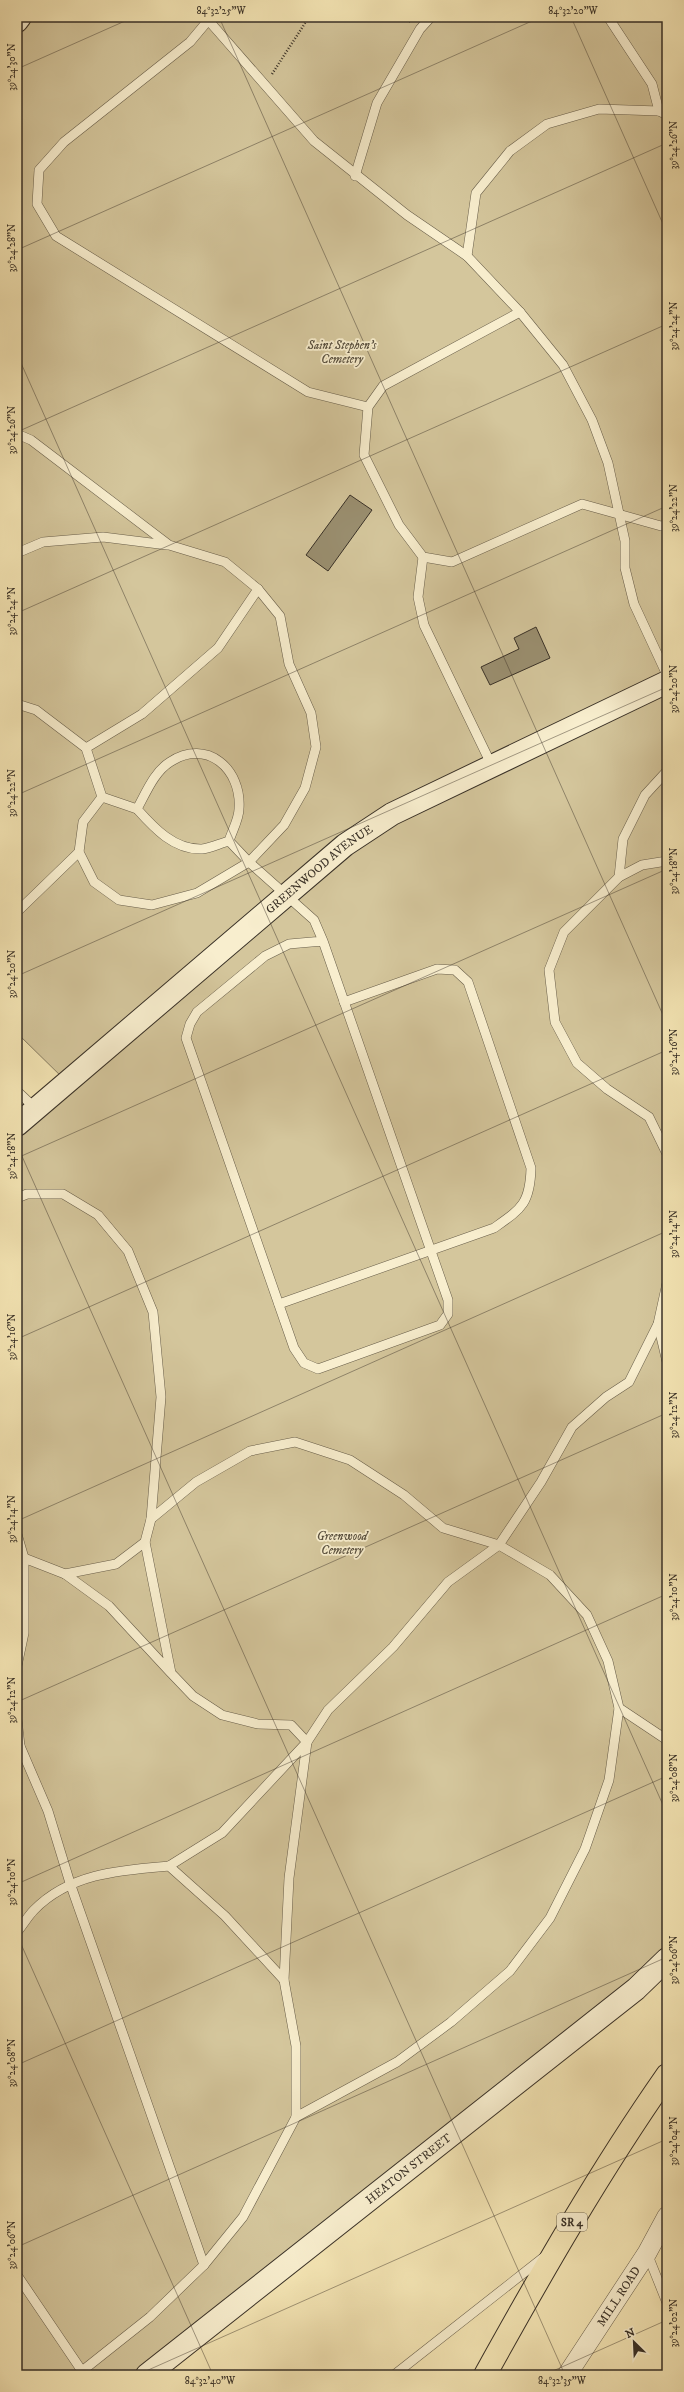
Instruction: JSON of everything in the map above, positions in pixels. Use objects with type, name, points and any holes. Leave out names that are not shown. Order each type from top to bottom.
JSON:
[{"type":"highway","name":"SR 4","points":[[485,2375],[556,2248],[638,2116],[667,2075]]},
{"type":"street","points":[[17,21],[20,17]]},
{"type":"street","name":"GREENWOOD AVENUE","points":[[17,1125],[345,845],[392,814],[667,682]]},
{"type":"street","name":"HEATON STREET","points":[[147,2375],[636,1989],[667,1959]]},
{"type":"street","name":"MILL ROAD","points":[[566,2375],[647,2253],[667,2216]]},
{"type":"lane","points":[[356,176],[377,103],[420,28],[431,17]]},
{"type":"lane","points":[[467,256],[476,193],[510,151],[547,124],[599,109],[663,113],[652,84],[608,17]]},
{"type":"lane","points":[[368,407],[308,392],[56,236],[37,204],[39,170],[64,142],[190,42],[210,19],[314,140],[356,176],[406,215],[467,256],[520,312],[563,365],[592,420],[608,463],[625,541],[625,568],[634,604],[667,675]]},
{"type":"lane","points":[[520,312],[383,386],[368,407],[364,455],[399,525],[423,557],[452,562],[582,504],[661,526],[667,525]]},
{"type":"lane","points":[[17,434],[31,440],[169,545]]},
{"type":"lane","points":[[17,553],[43,542],[103,537],[169,545],[225,562],[258,589],[280,616],[289,664],[311,713],[316,747],[305,788],[284,825],[249,862],[197,893],[152,905],[119,900],[94,882],[79,852],[83,822],[102,797]]},
{"type":"lane","points":[[423,557],[418,597],[424,625],[492,766]]},
{"type":"lane","points":[[86,748],[142,714],[218,648],[258,589]]},
{"type":"lane","points":[[17,704],[36,710],[86,748],[102,797]]},
{"type":"lane","points":[[137,809],[152,782],[169,762],[190,753],[210,756],[228,767],[238,787],[239,810],[229,841]]},
{"type":"lane","points":[[619,877],[623,839],[646,795],[667,771]]},
{"type":"lane","points":[[102,797],[137,809],[156,831],[179,845],[202,849],[229,841]]},
{"type":"lane","points":[[229,841],[249,862],[314,920],[323,942],[448,1300],[448,1314],[440,1325],[318,1369],[304,1363],[294,1348],[186,1038],[190,1024],[197,1012],[265,956],[289,944],[323,942]]},
{"type":"lane","points":[[19,909],[79,852]]},
{"type":"lane","points":[[667,861],[642,865],[619,877],[564,932],[549,970],[555,1022],[577,1063],[607,1089],[649,1117],[667,1154]]},
{"type":"lane","points":[[279,1304],[494,1228],[520,1210],[530,1189],[531,1168],[468,982],[455,970],[437,969],[344,1002]]},
{"type":"lane","points":[[17,1091],[36,1109]]},
{"type":"lane","points":[[17,1198],[27,1194],[63,1194],[98,1215],[128,1251],[153,1312],[161,1397],[151,1519],[145,1542],[171,1673]]},
{"type":"lane","points":[[17,1932],[34,1910],[70,1883],[119,1870],[169,1866],[222,1833],[307,1742],[328,1710],[393,1647],[448,1582],[499,1545],[541,1482],[572,1427],[606,1397],[629,1382],[658,1324],[667,1283]]},
{"type":"lane","points":[[658,1324],[667,1362]]},
{"type":"lane","points":[[151,1519],[196,1482],[250,1451],[295,1442],[350,1460],[404,1495],[443,1528],[499,1545],[550,1575],[587,1615],[608,1661],[620,1708],[609,1780],[585,1849],[550,1918],[510,1971],[451,2022],[397,2062],[296,2117]]},
{"type":"lane","points":[[17,1534],[24,1558],[24,1633],[17,1666]]},
{"type":"lane","points":[[65,1574],[116,1564],[145,1542]]},
{"type":"lane","points":[[24,1558],[65,1574],[109,1606],[194,1696],[222,1715],[258,1724],[290,1725],[307,1742]]},
{"type":"lane","points":[[620,1708],[667,1740]]},
{"type":"lane","points":[[17,1719],[18,1746],[48,1811],[70,1883],[204,2265]]},
{"type":"lane","points":[[17,2276],[80,2373],[150,2317],[204,2265],[242,2218],[296,2117],[296,2046],[284,1980],[289,1878],[307,1742]]},
{"type":"lane","points":[[169,1866],[224,1916],[284,1980]]},
{"type":"lane","points":[[394,2375],[556,2248]]},
{"type":"lane","points":[[647,2253],[667,2303]]},
{"type":"path","points":[[265,84],[309,17]]},
{"type":"green space","name":"Greenwood Cemetery","points":[[20,17],[667,17],[667,1959],[147,2375],[17,2375],[17,1127],[67,1082],[17,1033],[17,21]]},
{"type":"building","points":[[350,495],[372,510],[328,571],[306,555]]},
{"type":"building","points":[[536,627],[550,658],[490,685],[481,667],[519,649],[514,638]]},
{"type":"park label","name":"Saint Stephen’s Cemetery","points":[[342,352]]}]
